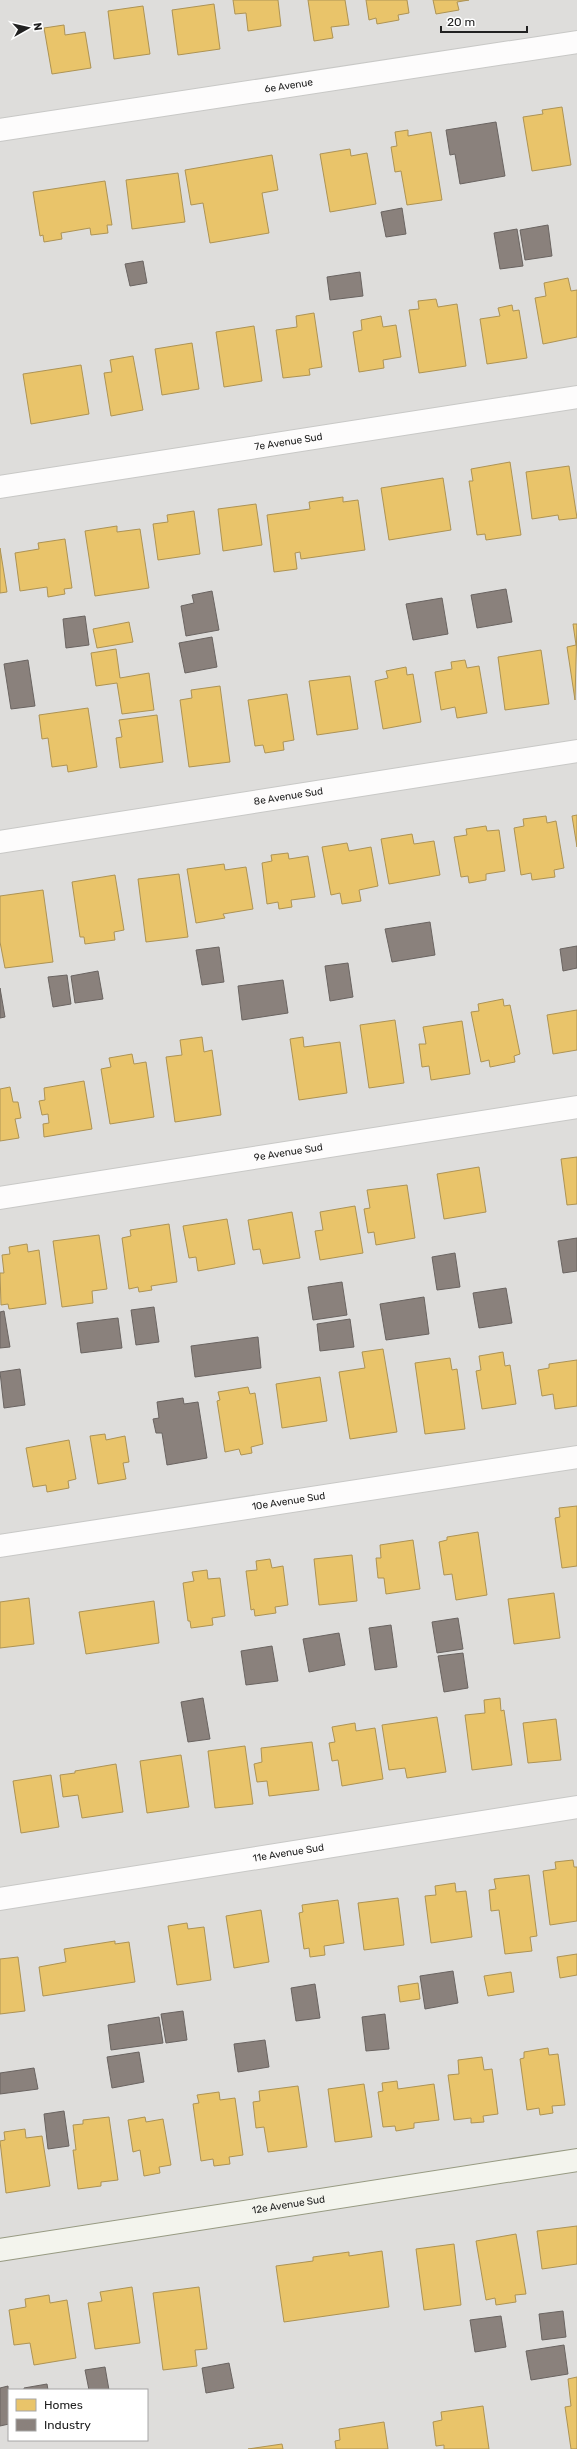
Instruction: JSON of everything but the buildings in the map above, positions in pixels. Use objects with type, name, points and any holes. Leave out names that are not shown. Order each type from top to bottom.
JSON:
[{"type":"main road","name":"12e Avenue Sud","points":[[0,2250],[577,2160]]},
{"type":"street","name":"6e Avenue","points":[[0,130],[577,42]]},
{"type":"street","name":"7e Avenue Sud","points":[[0,487],[577,397]]},
{"type":"street","name":"8e Avenue Sud","points":[[0,842],[577,751]]},
{"type":"street","name":"9e Avenue Sud","points":[[0,1198],[577,1107]]},
{"type":"street","name":"10e Avenue Sud","points":[[0,1546],[577,1457]]},
{"type":"street","name":"11e Avenue Sud","points":[[0,1899],[577,1807]]},
{"type":"shaded area","points":[[0,0],[577,0],[577,2449],[0,2449]]}]
